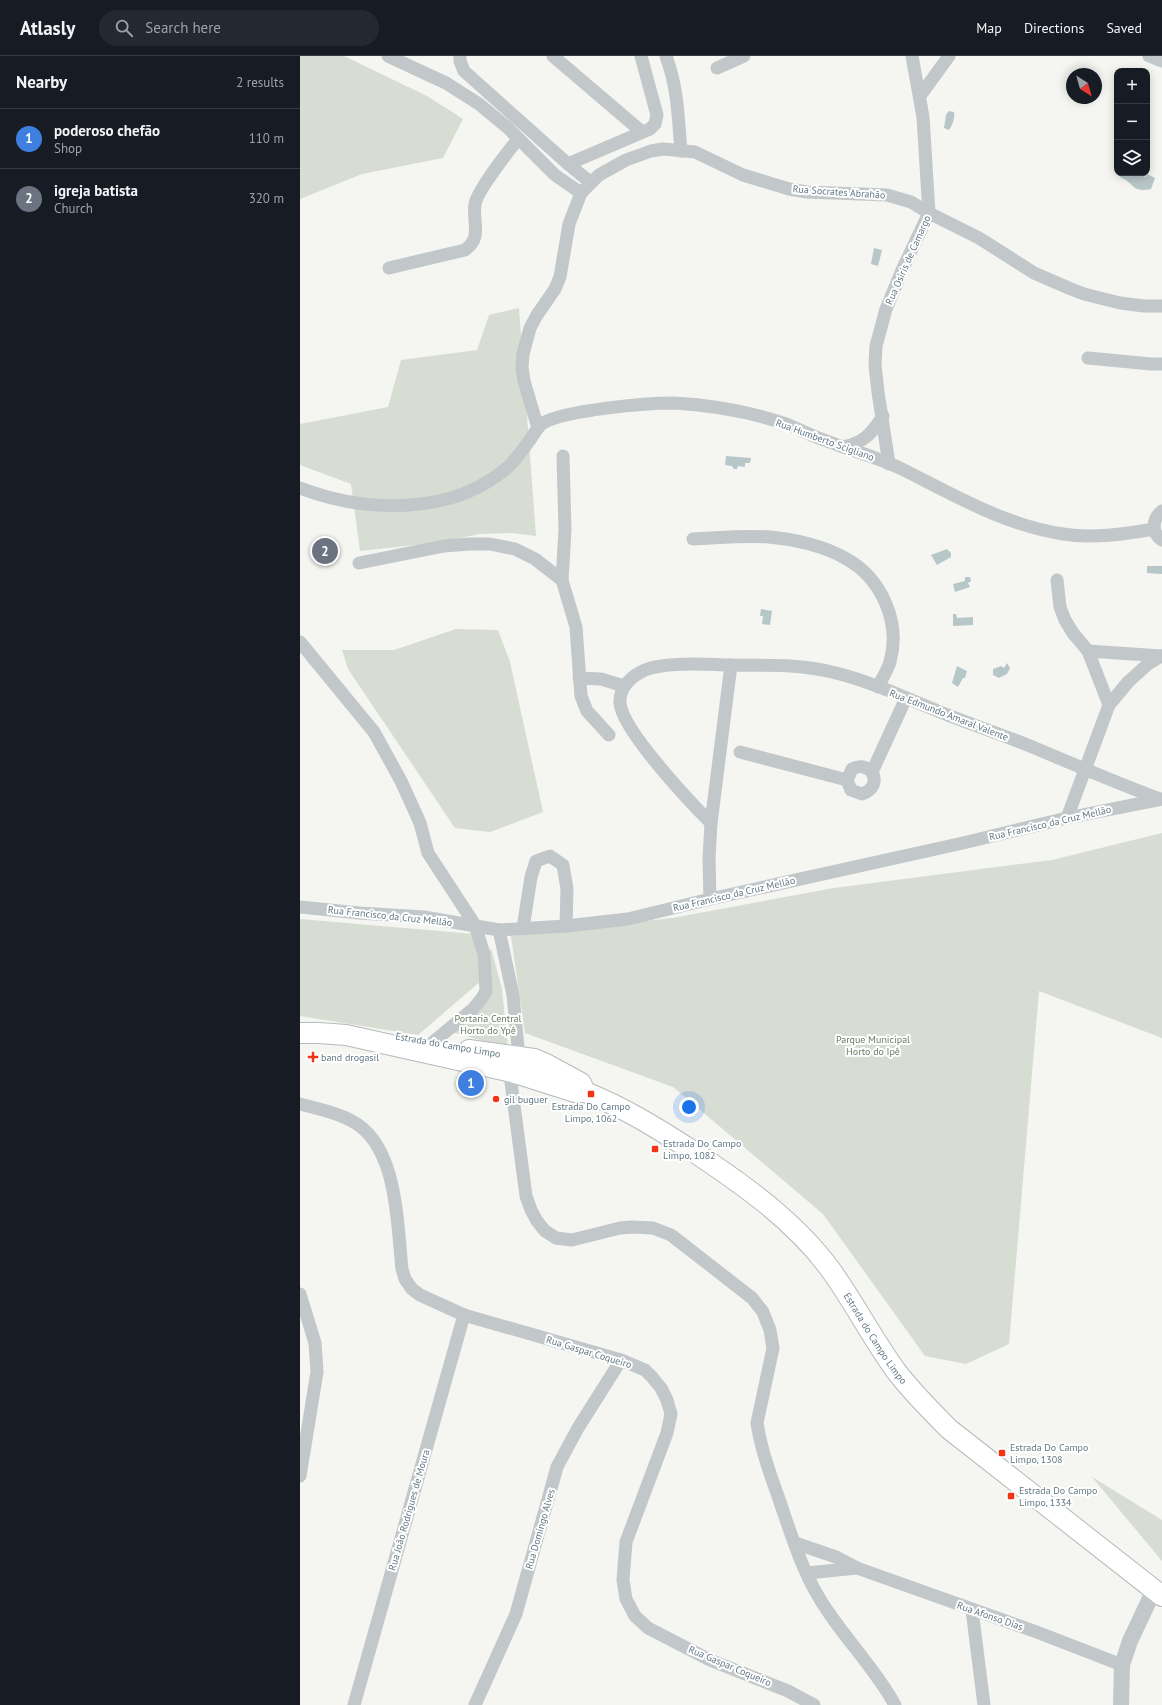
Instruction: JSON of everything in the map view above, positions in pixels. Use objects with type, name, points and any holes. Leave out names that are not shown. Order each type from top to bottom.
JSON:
[{"type":"main road","name":"Estrada do Campo Limpo","points":[[300,1019],[327,1021],[432,1043],[515,1065]]},
{"type":"main road","name":"Estrada do Campo Limpo","points":[[300,1033],[346,1035],[486,1066],[515,1065],[534,1059],[581,1083],[585,1092],[649,1123],[725,1173],[769,1206],[802,1238],[830,1269],[896,1370],[919,1400],[949,1429],[1158,1593]]},
{"type":"street","points":[[388,56],[446,83],[479,104],[556,175],[581,193]]},
{"type":"street","points":[[460,56],[460,61],[464,71],[590,182]]},
{"type":"street","points":[[553,56],[642,132]]},
{"type":"street","points":[[568,164],[653,127],[657,121],[657,116],[641,56]]},
{"type":"street","points":[[666,56],[673,76],[680,116],[681,150]]},
{"type":"street","points":[[717,68],[744,56]]},
{"type":"street","name":"Rua Osiris de Camargo","points":[[889,464],[875,365],[876,346],[886,309],[903,268],[929,213],[923,117],[912,56]]},
{"type":"street","points":[[920,96],[949,56]]},
{"type":"street","points":[[1149,56],[1162,60]]},
{"type":"street","points":[[389,268],[465,250],[472,245],[476,235],[476,204],[498,166],[518,139]]},
{"type":"street","name":"Rua Socrates Abrahão","points":[[538,428],[523,375],[523,354],[530,328],[555,289],[560,277],[569,224],[581,193],[590,182],[599,175],[638,155],[663,149],[695,152],[742,175],[772,185],[807,192],[886,195],[911,202],[929,213],[979,238],[1034,272],[1071,289],[1084,294],[1120,303],[1144,306],[1162,306]]},
{"type":"street","points":[[1088,358],[1162,364]]},
{"type":"street","name":"Rua Humberto Scigliano","points":[[300,488],[349,502],[388,506],[417,504],[442,500],[467,492],[492,479],[509,465],[520,453],[538,428],[545,422],[587,411],[640,405],[679,404],[713,407],[787,424],[889,464],[956,498],[1022,526],[1064,535],[1108,534],[1154,529]]},
{"type":"street","points":[[843,447],[855,445],[862,441],[877,426],[883,416]]},
{"type":"street","points":[[563,456],[565,537],[562,580],[576,627],[581,696],[587,711],[609,735]]},
{"type":"street","points":[[1162,511],[1156,516],[1154,521],[1155,533],[1162,540]]},
{"type":"street","points":[[693,539],[769,537],[787,539],[815,546],[840,556],[859,568],[873,582],[882,594],[893,626],[890,662],[878,687]]},
{"type":"street","points":[[359,563],[444,546],[490,544],[515,549],[528,556],[562,580]]},
{"type":"street","points":[[1057,580],[1060,607],[1065,620],[1073,633],[1088,651],[1109,705]]},
{"type":"street","points":[[300,642],[374,732],[401,781],[416,814],[428,853],[475,925],[484,954],[486,990],[482,998],[473,1009],[432,1043]]},
{"type":"street","points":[[1088,651],[1162,656]]},
{"type":"street","points":[[1067,818],[1086,771],[1109,705],[1128,682],[1148,664],[1162,656]]},
{"type":"street","name":"Rua Edmundo Amaral Valente","points":[[624,686],[635,675],[654,667],[695,665],[786,665],[812,668],[878,687],[1029,746],[1086,771],[1161,799]]},
{"type":"street","points":[[710,899],[709,858],[711,823],[731,665]]},
{"type":"street","points":[[579,678],[601,679],[624,686],[620,696],[620,705],[633,733],[666,774],[711,823]]},
{"type":"street","points":[[872,772],[906,698]]},
{"type":"street","points":[[740,752],[847,780],[852,790],[862,794],[872,788],[875,783],[875,777],[868,768],[857,767],[852,769],[847,780]]},
{"type":"street","name":"Rua Francisco da Cruz Mellão","points":[[300,907],[359,913],[424,917],[499,930],[566,926],[628,919],[1067,818],[1161,799]]},
{"type":"street","points":[[523,928],[530,876],[536,861],[550,856],[563,865],[568,889],[566,926]]},
{"type":"street","points":[[499,930],[514,995],[515,1065],[511,1082],[526,1196],[531,1210],[545,1231],[556,1238],[572,1240],[620,1228],[632,1227],[653,1228],[671,1235],[752,1298],[763,1312],[770,1330],[773,1348],[757,1423],[759,1435],[772,1478],[807,1573],[828,1613],[868,1664],[895,1705]]},
{"type":"street","name":"Rua Gaspar Coqueiro","points":[[300,1104],[334,1113],[353,1121],[373,1140],[381,1153],[392,1181],[402,1269],[412,1289],[420,1295],[464,1315],[621,1360],[645,1370],[652,1377],[661,1388],[667,1400],[671,1414],[667,1434],[626,1542],[623,1580],[626,1599],[635,1616],[648,1628],[710,1660],[788,1691],[814,1705]]},
{"type":"street","points":[[300,1294],[315,1344],[317,1372],[300,1476]]},
{"type":"street","name":"Rua João Rodrigues de Moura","points":[[354,1705],[464,1315]]},
{"type":"street","name":"Rua Domingo Alves","points":[[474,1705],[516,1614],[557,1467],[578,1428],[621,1360]]},
{"type":"street","name":"Rua Afonso Dias","points":[[795,1543],[836,1557],[857,1568],[1122,1664]]},
{"type":"street","name":"Rua Afonso Dias","points":[[807,1573],[857,1568]]},
{"type":"street","points":[[1121,1705],[1122,1664],[1130,1641],[1158,1593]]},
{"type":"street","points":[[972,1610],[984,1705]]},
{"type":"green space","points":[[300,56],[344,56],[427,96],[463,119],[443,158],[362,174],[300,199]]},
{"type":"green space","points":[[519,308],[536,536],[512,533],[480,534],[435,543],[360,551],[351,484],[300,465],[300,424],[388,407],[401,360],[477,350],[489,315]]},
{"type":"green space","points":[[456,629],[498,630],[510,662],[543,812],[490,832],[455,828],[348,669],[342,650],[394,650]]},
{"type":"green space","name":"Parque Municipal Horto do Ipê","points":[[1162,833],[1162,1038],[1039,991],[1009,1344],[966,1364],[925,1356],[823,1214],[673,1087],[525,1033],[511,936],[672,918],[834,888],[1052,860]]},
{"type":"green space","points":[[300,919],[474,934],[482,980],[418,1035],[300,1016]]},
{"type":"green space","name":"Portaria Central Horto do Ypê","points":[[491,948],[502,989],[508,1048],[452,1032],[482,1004],[486,969]]},
{"type":"green space","points":[[1092,1477],[1162,1520],[1162,1561]]},
{"type":"shaded area","points":[[949,111],[954,112],[954,114],[953,122],[949,130],[944,128],[946,115]]},
{"type":"shaded area","points":[[1150,176],[1155,178],[1151,189],[1140,190],[1136,189],[1125,179],[1120,177],[1146,177]]},
{"type":"shaded area","points":[[874,248],[882,250],[878,266],[871,264]]},
{"type":"shaded area","points":[[726,456],[751,458],[750,463],[745,463],[745,467],[738,466],[737,469],[734,469],[732,466],[725,465]]},
{"type":"shaded area","points":[[947,549],[951,553],[951,557],[937,565],[931,555]]},
{"type":"shaded area","points":[[1147,566],[1162,566],[1162,574],[1147,573]]},
{"type":"shaded area","points":[[965,577],[970,577],[971,581],[968,583],[970,587],[955,592],[953,584],[965,581]]},
{"type":"shaded area","points":[[761,609],[772,611],[770,625],[762,624],[763,616],[760,616]]},
{"type":"shaded area","points":[[953,614],[956,614],[957,618],[973,617],[973,625],[953,626]]},
{"type":"shaded area","points":[[1007,663],[1010,668],[1007,674],[999,678],[993,675],[993,669],[1001,666],[1004,668]]},
{"type":"shaded area","points":[[957,666],[967,671],[965,678],[963,678],[958,687],[952,683]]},
{"type":"place","name":"igreja batista","points":[[325,551]]},
{"type":"place","name":"band drogasil","points":[[313,1057]]},
{"type":"place","name":"poderoso chefão","points":[[471,1083]]},
{"type":"place","name":"Estrada Do Campo Limpo, 1062","points":[[591,1094]]},
{"type":"place","name":"gil buguer","points":[[496,1099]]},
{"type":"place","name":"Estrada Do Campo Limpo, 1082","points":[[655,1149]]},
{"type":"place","name":"Estrada Do Campo Limpo, 1308","points":[[1002,1453]]},
{"type":"place","name":"Estrada Do Campo Limpo, 1334","points":[[1011,1496]]}]
